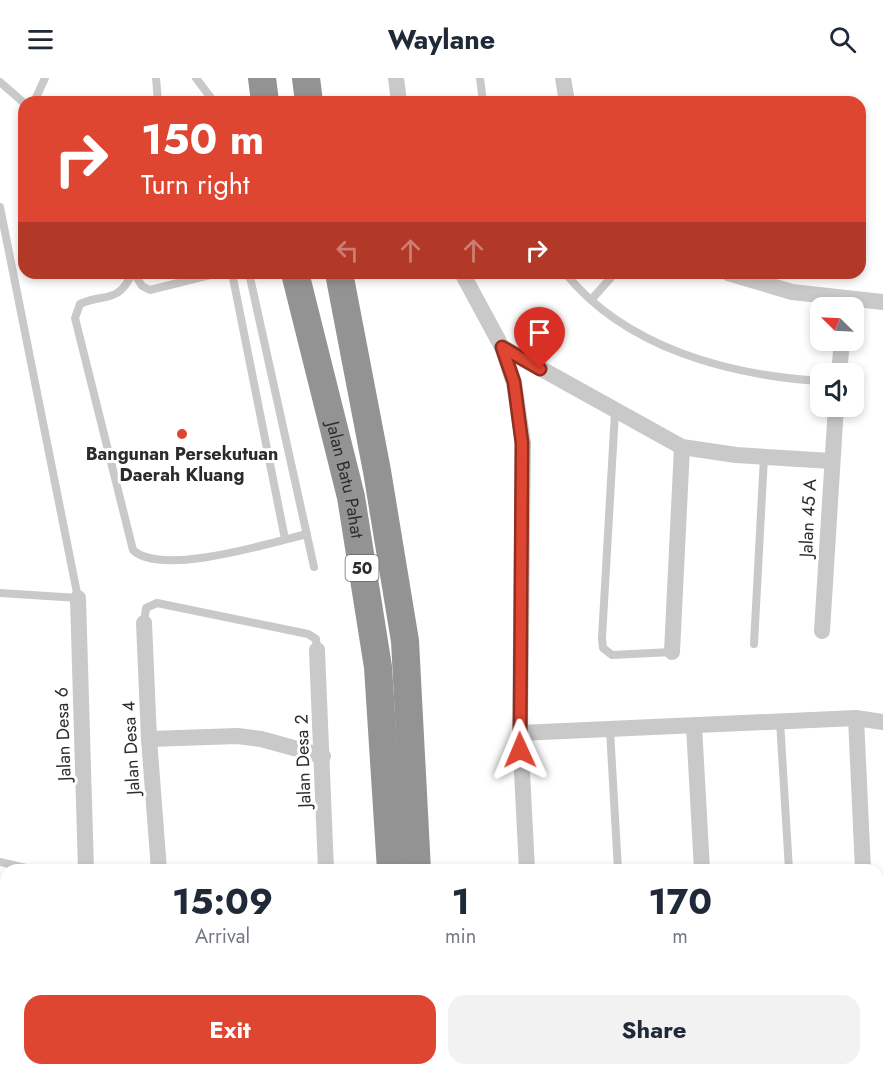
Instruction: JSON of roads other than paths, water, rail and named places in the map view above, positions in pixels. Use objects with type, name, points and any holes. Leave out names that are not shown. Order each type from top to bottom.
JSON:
[{"type":"highway","points":[[306,78],[308,96]]},
{"type":"highway","points":[[267,84],[282,96]]},
{"type":"highway","name":"Jalan Batu Pahat","points":[[296,279],[351,497],[373,633],[378,667],[391,864]]},
{"type":"highway","name":"Jalan Batu Pahat","points":[[340,279],[377,471],[405,641],[417,864]]},
{"type":"street","points":[[396,78],[398,96]]},
{"type":"street","points":[[563,78],[566,96]]},
{"type":"street","points":[[465,279],[502,347],[514,382],[522,443],[520,733],[527,864]]},
{"type":"street","points":[[748,279],[814,297]]},
{"type":"street","points":[[864,303],[883,302]]},
{"type":"street","points":[[502,347],[615,412],[682,447],[764,457],[831,460]]},
{"type":"street","name":"Jalan 45 A","points":[[822,631],[835,417]]},
{"type":"street","points":[[672,652],[682,447]]},
{"type":"street","name":"Jalan Desa 6","points":[[78,598],[86,864]]},
{"type":"street","name":"Jalan Desa 4","points":[[144,623],[148,739],[158,864]]},
{"type":"street","name":"Jalan Desa 2","points":[[317,651],[324,756],[326,864]]},
{"type":"street","points":[[520,733],[856,718],[883,722]]},
{"type":"street","points":[[856,718],[863,864]]},
{"type":"street","points":[[694,726],[702,864]]},
{"type":"street","points":[[148,739],[237,736],[261,739],[324,756]]},
{"type":"lane","points":[[37,96],[45,78]]},
{"type":"lane","points":[[156,78],[158,96]]},
{"type":"lane","points":[[196,78],[210,96]]},
{"type":"lane","points":[[480,78],[482,96]]},
{"type":"lane","points":[[0,82],[18,98]]},
{"type":"lane","points":[[0,207],[78,598],[0,593]]},
{"type":"lane","points":[[129,279],[123,289],[105,299],[80,304],[75,318],[133,550],[139,555],[161,560],[193,560],[307,534]]},
{"type":"lane","points":[[137,279],[142,286],[150,290],[186,279]]},
{"type":"lane","points":[[233,279],[285,539]]},
{"type":"lane","points":[[250,279],[314,567]]},
{"type":"lane","points":[[572,279],[591,300],[629,327],[673,350],[720,367],[769,378],[810,380]]},
{"type":"lane","points":[[591,300],[610,279]]},
{"type":"lane","points":[[615,412],[603,648],[612,655],[672,652]]},
{"type":"lane","points":[[754,644],[764,457]]},
{"type":"lane","points":[[144,623],[146,608],[157,603],[308,634],[316,639],[317,651]]},
{"type":"lane","points":[[780,721],[789,864]]},
{"type":"lane","points":[[610,730],[618,864]]},
{"type":"place","name":"Bangunan Persekutuan Daerah Kluang","points":[[182,434]]}]
